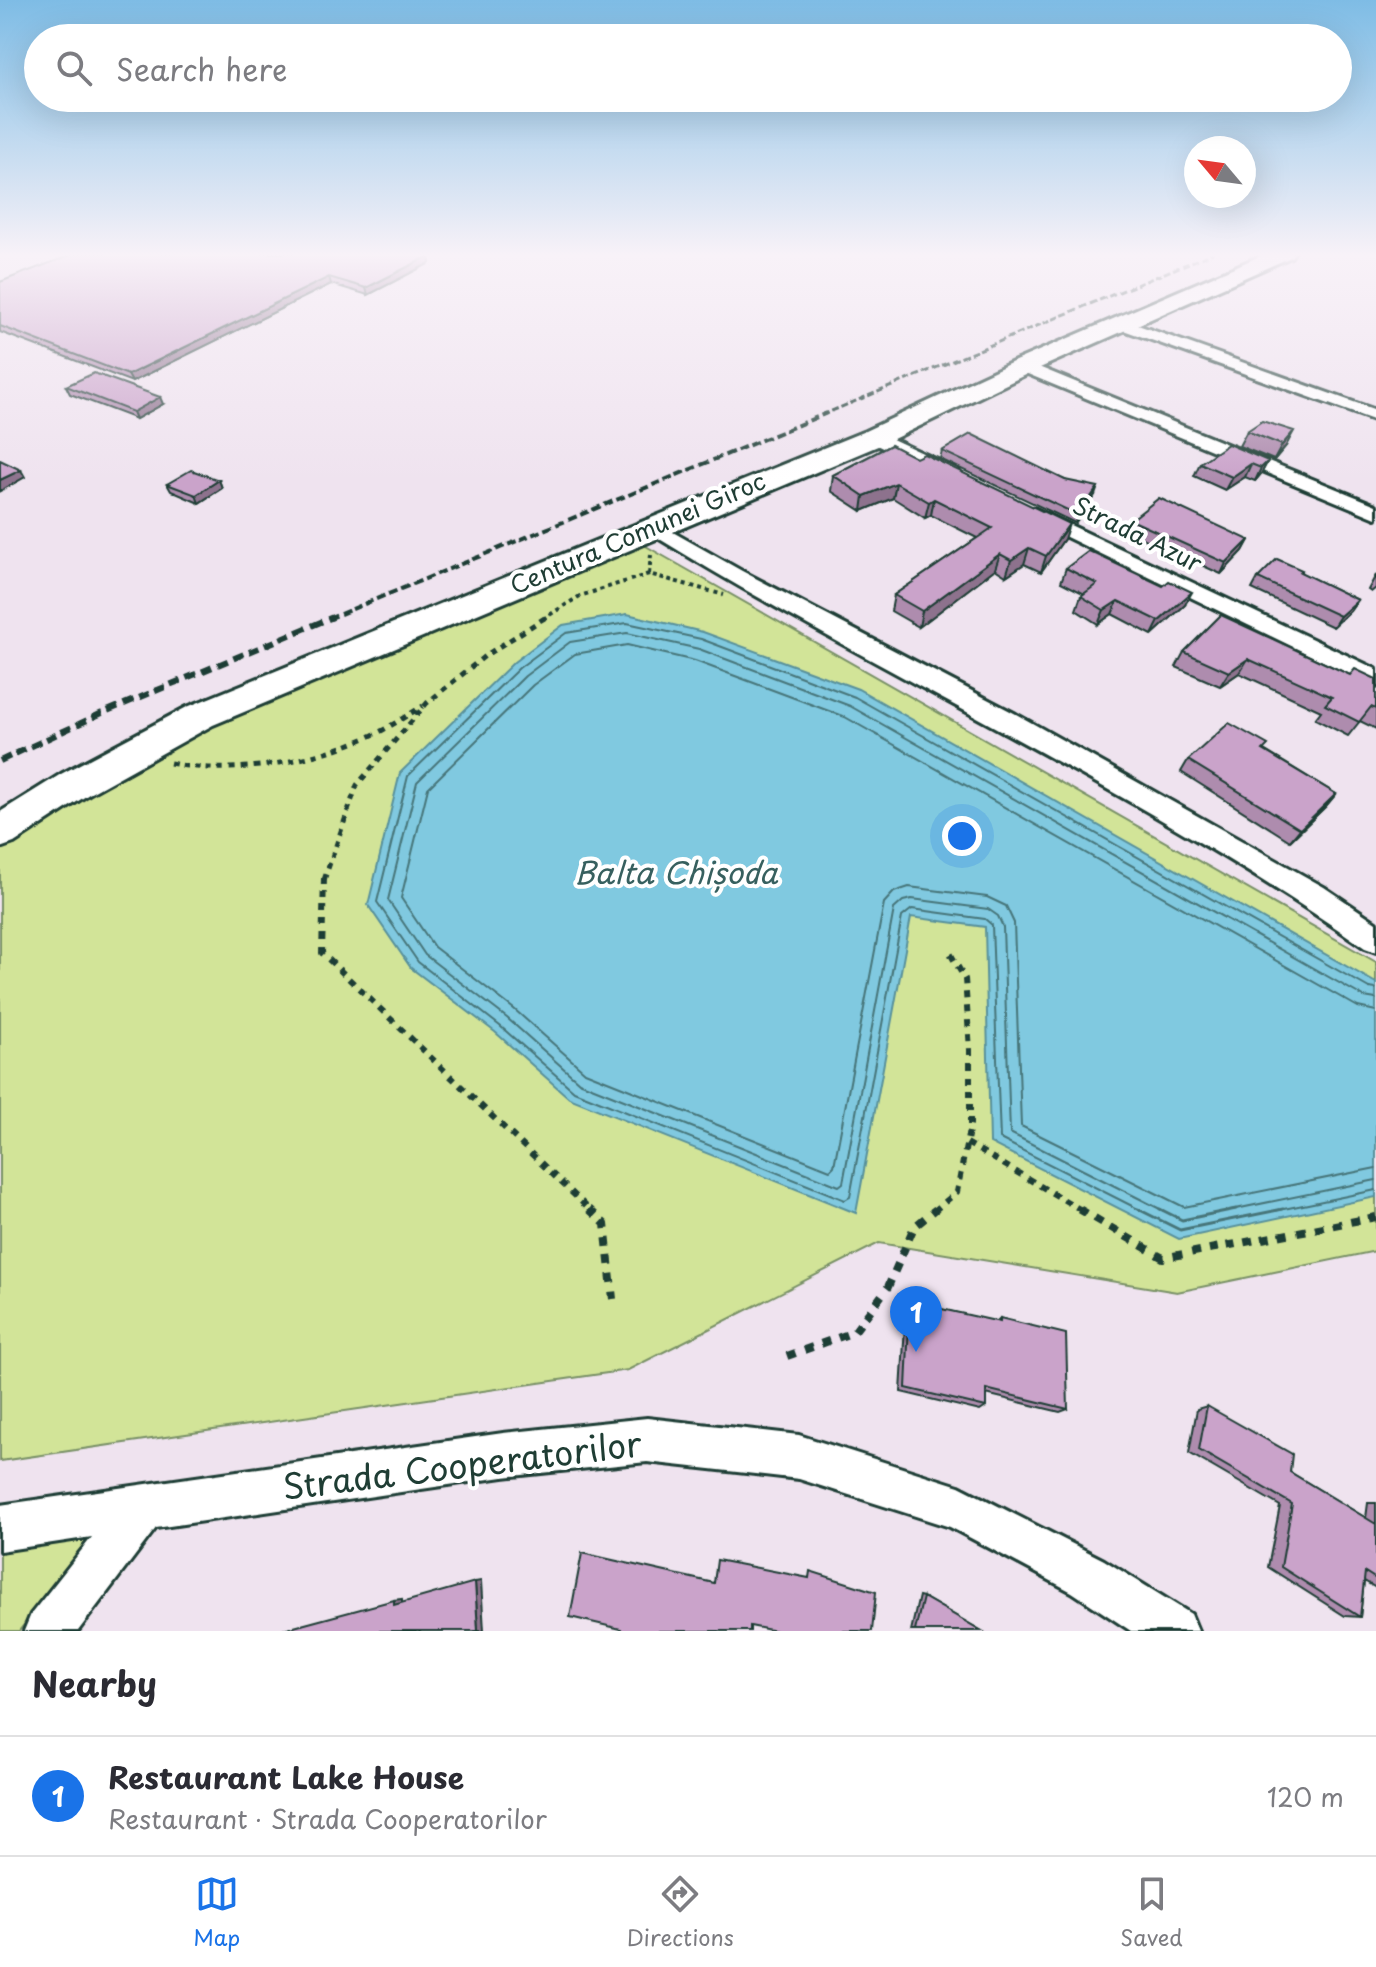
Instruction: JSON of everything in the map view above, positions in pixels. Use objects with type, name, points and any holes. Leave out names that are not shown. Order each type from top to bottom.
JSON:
[{"type":"main road","name":"Centura Comunei Giroc","points":[[0,832],[75,784],[200,716],[875,437],[1109,329]]},
{"type":"street","points":[[1135,329],[1376,416]]},
{"type":"street","points":[[1024,366],[1376,512]]},
{"type":"street","points":[[875,437],[975,485]]},
{"type":"street","name":"Strada Azur","points":[[1018,506],[1376,679]]},
{"type":"street","points":[[655,528],[734,576],[1007,720],[1313,896],[1376,939]]},
{"type":"street","name":"Strada Cooperatorilor","points":[[0,1528],[503,1455],[647,1440],[799,1457],[959,1508],[1088,1576],[1174,1631]]},
{"type":"street","points":[[48,1631],[143,1508]]},
{"type":"path","points":[[135,750],[185,768],[251,765],[318,755],[374,735],[427,703],[486,655],[580,596],[649,574],[729,597]]},
{"type":"path","points":[[427,703],[357,785],[324,872],[322,953],[605,1224],[613,1299]]},
{"type":"path","points":[[787,1356],[854,1332],[888,1287],[914,1227],[957,1192],[970,1125],[970,1050],[965,979],[950,953]]},
{"type":"path","points":[[967,1143],[1163,1258],[1376,1217]]},
{"type":"green space","points":[[630,537],[1376,962],[1376,1251],[1177,1292],[879,1243],[628,1370],[0,1461],[0,825],[20,812]]},
{"type":"green space","points":[[103,1528],[19,1631],[0,1631],[0,1543]]},
{"type":"water","name":"Balta Chișoda","points":[[627,614],[703,632],[858,689],[1376,983],[1376,1197],[1179,1239],[990,1143],[985,927],[911,917],[856,1213],[569,1098],[495,1032],[411,968],[368,905],[400,773],[514,662],[563,625]]},
{"type":"building","points":[[8,329],[222,329],[128,375]]},
{"type":"building","points":[[94,373],[160,397],[133,412],[66,386]]},
{"type":"building","points":[[1262,421],[1294,431],[1282,445],[1247,431]]},
{"type":"building","points":[[971,434],[1065,480],[1098,487],[1078,515],[942,451]]},
{"type":"building","points":[[1228,444],[1268,461],[1261,468],[1251,464],[1232,477],[1200,463]]},
{"type":"building","points":[[891,445],[916,458],[924,454],[1069,524],[1046,556],[1029,548],[1011,560],[1000,554],[922,611],[894,595],[992,528],[934,499],[929,502],[896,483],[864,496],[833,475]]},
{"type":"building","points":[[0,460],[21,470],[0,480]]},
{"type":"building","points":[[191,470],[219,480],[196,495],[167,484]]},
{"type":"building","points":[[1159,498],[1249,540],[1226,563],[1131,520]]},
{"type":"building","points":[[1089,551],[1163,586],[1169,581],[1192,592],[1159,621],[1118,601],[1104,610],[1081,596],[1097,584],[1066,568]]},
{"type":"building","points":[[1277,559],[1358,600],[1340,616],[1258,578]]},
{"type":"building","points":[[1221,615],[1350,675],[1355,669],[1376,679],[1376,709],[1371,707],[1359,722],[1325,705],[1332,697],[1248,659],[1229,672],[1184,652]]},
{"type":"building","points":[[1229,723],[1268,745],[1263,750],[1336,794],[1300,829],[1188,760]]},
{"type":"building","points":[[910,1302],[1000,1322],[1000,1318],[1066,1334],[1068,1409],[986,1389],[986,1407],[906,1388]]},
{"type":"building","points":[[1207,1406],[1292,1454],[1290,1472],[1376,1524],[1376,1579],[1365,1572],[1360,1617],[1281,1567],[1292,1504],[1199,1450]]},
{"type":"building","points":[[582,1553],[714,1583],[717,1560],[809,1578],[810,1571],[876,1592],[872,1631],[776,1631],[750,1626],[750,1631],[621,1631],[570,1617]]},
{"type":"building","points":[[475,1582],[478,1631],[279,1631],[394,1600],[394,1605]]},
{"type":"building","points":[[923,1597],[982,1631],[915,1631]]},
{"type":"railway","points":[[822,415],[1029,329]]},
{"type":"railway","points":[[328,619],[827,413]]},
{"type":"railway","points":[[0,761],[100,714],[333,617]]},
{"type":"place","name":"Restaurant Lake House","points":[[916,1352]]}]
